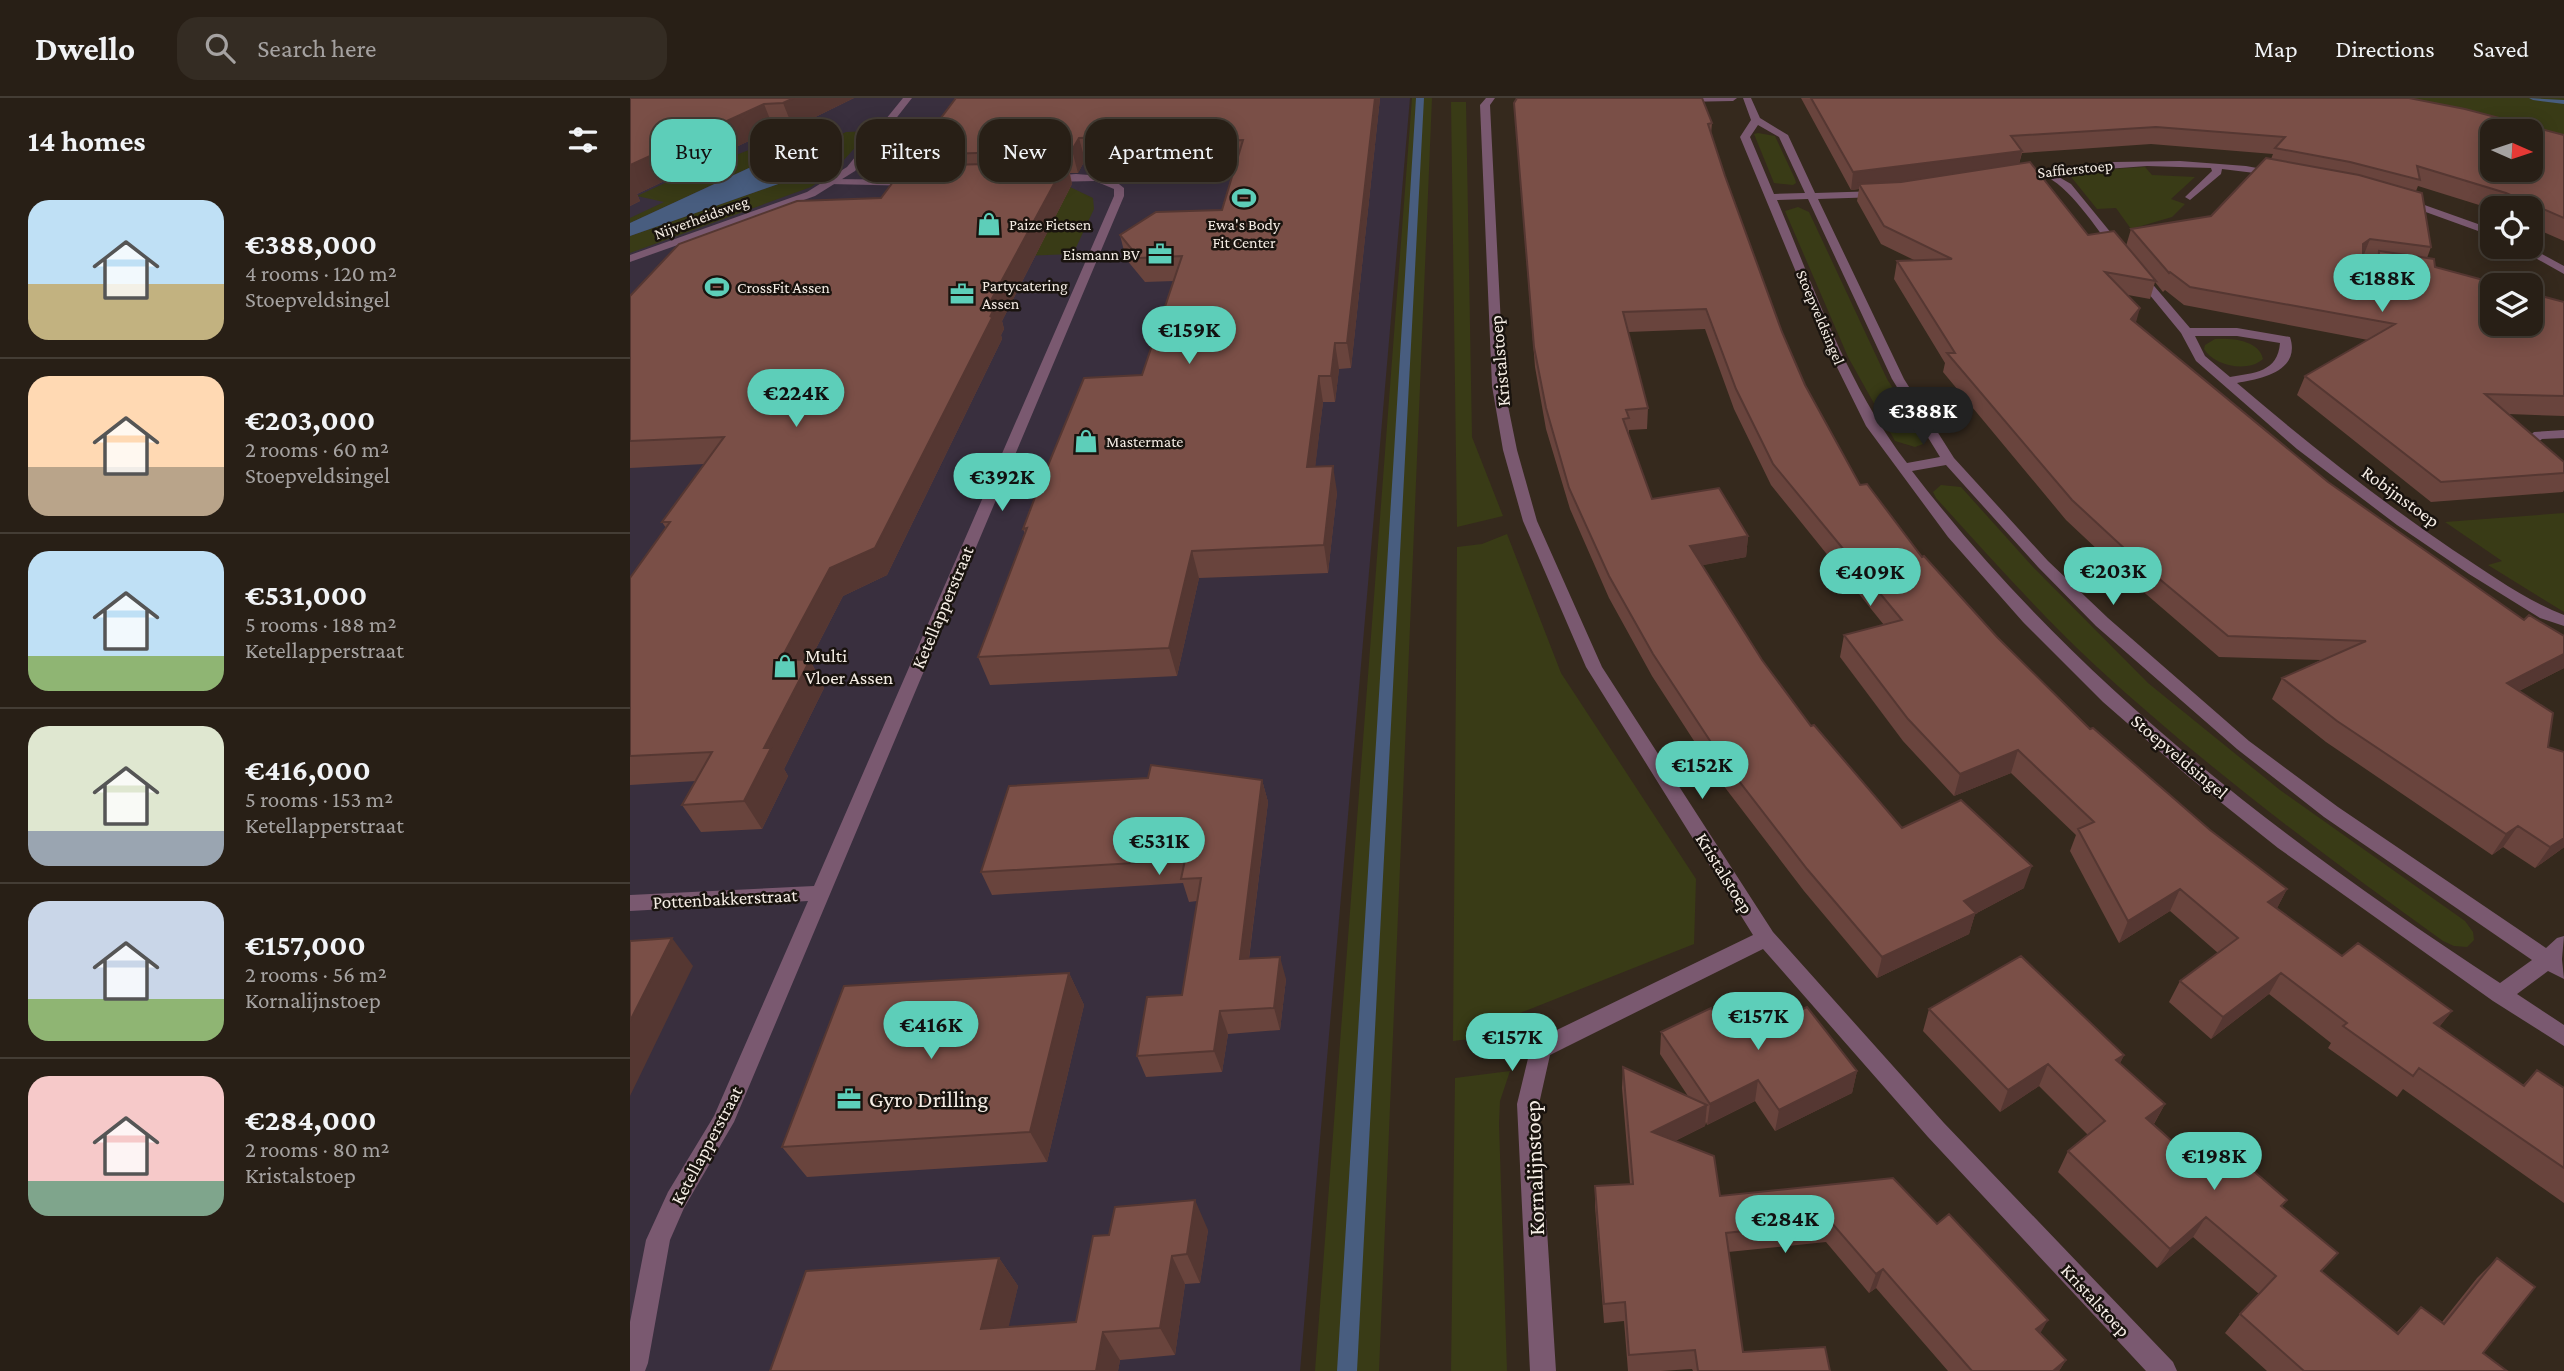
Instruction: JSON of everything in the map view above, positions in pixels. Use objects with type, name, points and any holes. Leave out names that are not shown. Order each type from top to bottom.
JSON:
[{"type":"street","name":"Nijverheidsweg","points":[[842,175],[851,169],[908,98]]},
{"type":"street","name":"Kristalstoep","points":[[1491,98],[1485,105],[1498,386],[1510,450],[1530,521],[1594,667],[1766,938],[1936,1130],[2164,1371]]},
{"type":"street","points":[[1667,99],[1733,98]]},
{"type":"street","points":[[1747,98],[1756,120],[1783,135],[1898,379],[1950,460],[2043,564],[2102,622],[2211,718],[2331,812],[2556,966]]},
{"type":"street","name":"Stoepveldsingel","points":[[1756,120],[1745,137],[1837,358],[1884,442],[1942,522],[2039,628],[2113,699],[2197,772],[2394,923],[2564,1037]]},
{"type":"street","name":"Saffierstoep","points":[[2002,177],[2130,163],[2216,166],[2291,175]]},
{"type":"street","points":[[2190,197],[2217,172],[2216,166]]},
{"type":"street","name":"Robijnstoep","points":[[2042,171],[2067,186],[2187,332],[2200,358],[2230,381],[2302,446],[2402,522],[2474,571],[2546,614],[2564,621]]},
{"type":"street","name":"Ketellapperstraat","points":[[631,1371],[635,1363],[658,1240],[676,1200],[723,1122],[1119,196],[1119,188],[1112,182],[1071,180]]},
{"type":"street","name":"Nijverheidsweg","points":[[630,259],[811,194],[832,182]]},
{"type":"street","points":[[832,182],[928,183]]},
{"type":"street","points":[[1771,197],[1895,193]]},
{"type":"street","points":[[2394,197],[2480,229]]},
{"type":"street","points":[[2542,259],[2564,271]]},
{"type":"street","points":[[2363,288],[2364,262],[2412,269]]},
{"type":"street","points":[[2187,332],[2237,332],[2286,340],[2287,355],[2281,366],[2270,372],[2230,381]]},
{"type":"street","points":[[2564,434],[2539,435],[2531,441],[2534,454],[2552,470],[2564,475]]},
{"type":"street","points":[[1903,468],[1950,460]]},
{"type":"street","name":"Pottenbakkerstraat","points":[[630,904],[820,893]]},
{"type":"street","name":"Kornalijnstoep","points":[[1543,1371],[1528,1104],[1540,1049],[1766,938]]},
{"type":"street","points":[[2500,995],[2556,966],[2564,944]]},
{"type":"shaded area","points":[[630,98],[1410,98],[1300,1371],[630,1371]]},
{"type":"green space","points":[[1412,98],[1432,98],[1379,1371],[1315,1371]]},
{"type":"green space","points":[[2379,98],[2564,98],[2564,140],[2543,133],[2543,119],[2480,119]]},
{"type":"green space","points":[[1451,102],[1466,102],[1472,437],[1503,516],[1457,527]]},
{"type":"green space","points":[[856,132],[856,147],[842,162],[842,134]]},
{"type":"green space","points":[[1754,134],[1775,136],[1796,183],[1774,183]]},
{"type":"green space","points":[[750,150],[750,168],[736,174],[736,155]]},
{"type":"green space","points":[[2145,167],[2152,175],[2195,177],[2171,199],[2185,204],[2172,217],[2131,229],[2116,208],[2097,209],[2072,178],[2072,175],[2082,171]]},
{"type":"green space","points":[[667,182],[719,182],[630,223],[630,218],[664,202],[637,196]]},
{"type":"green space","points":[[784,182],[818,182],[630,253],[630,236]]},
{"type":"green space","points":[[1070,187],[1093,198],[1094,209],[1073,254],[919,260]]},
{"type":"green space","points":[[1798,207],[1809,212],[1887,379],[1925,439],[1923,444],[1915,447],[1895,441],[1848,357],[1785,211]]},
{"type":"green space","points":[[2215,339],[2250,344],[2263,359],[2249,366],[2232,366],[2215,360],[2204,349],[2205,345]]},
{"type":"green space","points":[[1941,485],[1961,487],[2033,567],[2148,683],[2280,790],[2465,921],[2473,932],[2474,940],[2467,947],[2454,946],[2443,941],[2310,843],[2180,740],[2097,667],[2015,584],[1936,498],[1933,492]]},
{"type":"green space","points":[[2564,513],[2564,612],[2488,565],[2502,561],[2445,522]]},
{"type":"green space","points":[[1507,534],[1561,673],[1696,879],[1694,944],[1520,1013],[1526,1032],[1453,1041],[1457,547],[1482,544]]},
{"type":"green space","points":[[1510,1071],[1500,1101],[1499,1124],[1507,1371],[1451,1371],[1455,1078]]},
{"type":"water","points":[[750,168],[750,182],[784,182],[630,236],[630,223],[719,182],[736,182],[736,174]]},
{"type":"building","points":[[630,98],[794,98],[783,103],[764,104],[731,119],[651,119],[651,155],[630,165]]},
{"type":"building","points":[[956,98],[1375,98],[1347,343],[1335,343],[1331,376],[1319,376],[1307,467],[1333,466],[1324,545],[1192,551],[1169,648],[978,657],[1027,528],[1023,529],[1037,492],[1084,378],[1142,375],[1182,256],[1139,258],[1120,235],[1156,212],[1222,210],[1230,182],[1237,182],[1237,160],[1243,140],[1237,140],[1237,119],[1085,119],[1085,138],[1079,138],[1071,150],[1071,119],[979,119],[979,153],[965,153],[965,119],[940,119]]},
{"type":"building","points":[[1517,98],[1702,98],[1712,123],[1708,124],[1725,176],[1782,332],[1805,385],[1860,485],[1867,484],[1922,557],[1924,556],[1997,637],[2090,729],[2093,728],[2210,830],[2287,889],[2268,902],[2342,956],[2358,943],[2452,1011],[2434,1023],[2524,1086],[2537,1070],[2564,1088],[2564,1168],[2419,1068],[2413,1076],[2343,1026],[2347,1023],[2281,973],[2223,1017],[2180,981],[2238,938],[2180,889],[2128,921],[2078,829],[2094,822],[2018,750],[1960,774],[1908,719],[1844,635],[1902,620],[1773,464],[1736,389],[1706,309],[1623,312],[1648,408],[1626,410],[1629,418],[1623,419],[1652,499],[1719,488],[1748,536],[1690,546],[1762,660],[1811,726],[1814,725],[1902,828],[1961,800],[2032,866],[1964,901],[1976,913],[1882,957],[1807,869],[1722,759],[1653,654],[1609,576],[1569,488],[1546,408],[1534,347],[1514,103]]},
{"type":"building","points":[[1811,98],[2409,98],[2503,119],[2480,119],[2480,182],[2543,182],[2543,129],[2564,135],[2564,218],[2543,209],[2543,196],[2513,196],[2417,166],[2420,180],[2350,162],[2275,148],[2285,137],[2156,127],[2011,136],[2022,151],[1853,172]]},
{"type":"building","points":[[2266,158],[2359,175],[2422,193],[2431,247],[2370,239],[2363,244],[2363,271],[2372,274],[2378,271],[2379,251],[2434,259],[2435,267],[2480,279],[2480,336],[2543,336],[2543,296],[2564,302],[2564,396],[2485,394],[2564,462],[2564,473],[2441,482],[2305,376],[2395,324],[2190,287],[2169,273],[2131,229],[2211,216]]},
{"type":"building","points":[[2030,162],[2088,235],[2114,231],[2156,281],[2105,272],[2140,308],[2131,319],[2328,482],[2524,620],[2529,615],[2564,636],[2564,654],[2507,683],[2553,713],[2548,747],[2564,752],[2564,838],[2550,847],[2518,826],[2506,834],[2337,721],[2282,678],[2366,641],[2228,636],[2139,562],[2072,500],[1947,353],[1955,353],[1897,261],[1952,259],[1884,226],[1859,184],[1901,182]]},
{"type":"building","points":[[979,164],[979,182],[1055,182],[989,304],[996,305],[990,317],[994,314],[875,548],[830,568],[781,659],[810,660],[764,748],[771,748],[744,801],[682,805],[712,752],[630,756],[630,578],[670,522],[662,522],[724,437],[630,441],[630,296],[679,244],[797,201],[881,198],[893,182],[965,182],[965,165]]},
{"type":"building","points":[[1151,765],[1262,780],[1240,959],[1280,957],[1274,1008],[1220,1011],[1214,1051],[1137,1056],[1147,997],[1182,995],[1201,878],[1181,879],[1185,860],[981,872],[1009,786],[1148,778]]},
{"type":"building","points":[[672,938],[630,1021],[630,941]]},
{"type":"building","points":[[2021,956],[2124,1055],[2116,1060],[2165,1104],[2146,1118],[2210,1175],[2234,1154],[2287,1200],[2281,1206],[2338,1253],[2321,1271],[2398,1334],[2421,1307],[2444,1324],[2497,1258],[2535,1287],[2483,1353],[2507,1371],[2304,1371],[2240,1314],[2276,1276],[2206,1217],[2170,1249],[2068,1151],[2105,1121],[2048,1064],[2008,1090],[1929,1009]]},
{"type":"building","points":[[1069,973],[1030,1132],[782,1147],[844,986]]},
{"type":"building","points":[[1763,993],[1781,1019],[1807,1007],[1857,1071],[1779,1110],[1758,1080],[1710,1104],[1661,1032],[1711,1008],[1716,1015]]},
{"type":"building","points":[[1623,1067],[1707,1105],[1652,1132],[1714,1156],[1720,1196],[1893,1178],[1937,1224],[1949,1214],[2048,1320],[2036,1329],[2066,1360],[2053,1371],[1972,1371],[1883,1269],[1876,1274],[1831,1222],[1726,1233],[1743,1352],[1825,1347],[1830,1371],[1698,1371],[1695,1350],[1629,1355],[1625,1302],[1604,1304],[1595,1186],[1633,1184]]},
{"type":"building","points":[[1195,1200],[1187,1254],[1172,1256],[1160,1328],[1103,1332],[1096,1371],[770,1371],[806,1271],[999,1258],[981,1329],[1076,1322],[1093,1236],[1109,1235],[1115,1207]]},
{"type":"waterway","points":[[1347,1371],[1420,98]]},
{"type":"waterway","points":[[2533,98],[2564,102]]},
{"type":"place","name":"Ewa's Body Fit Center","points":[[1244,198]]},
{"type":"place","name":"Paize Fietsen","points":[[989,224]]},
{"type":"place","name":"Eismann BV","points":[[1160,254]]},
{"type":"place","name":"CrossFit Assen","points":[[717,287]]},
{"type":"place","name":"Partycatering Assen","points":[[962,294]]},
{"type":"place","name":"Mastermate","points":[[1086,441]]},
{"type":"place","name":"Multi Vloer Assen","points":[[785,666]]},
{"type":"place","name":"Gyro Drilling","points":[[849,1099]]}]
